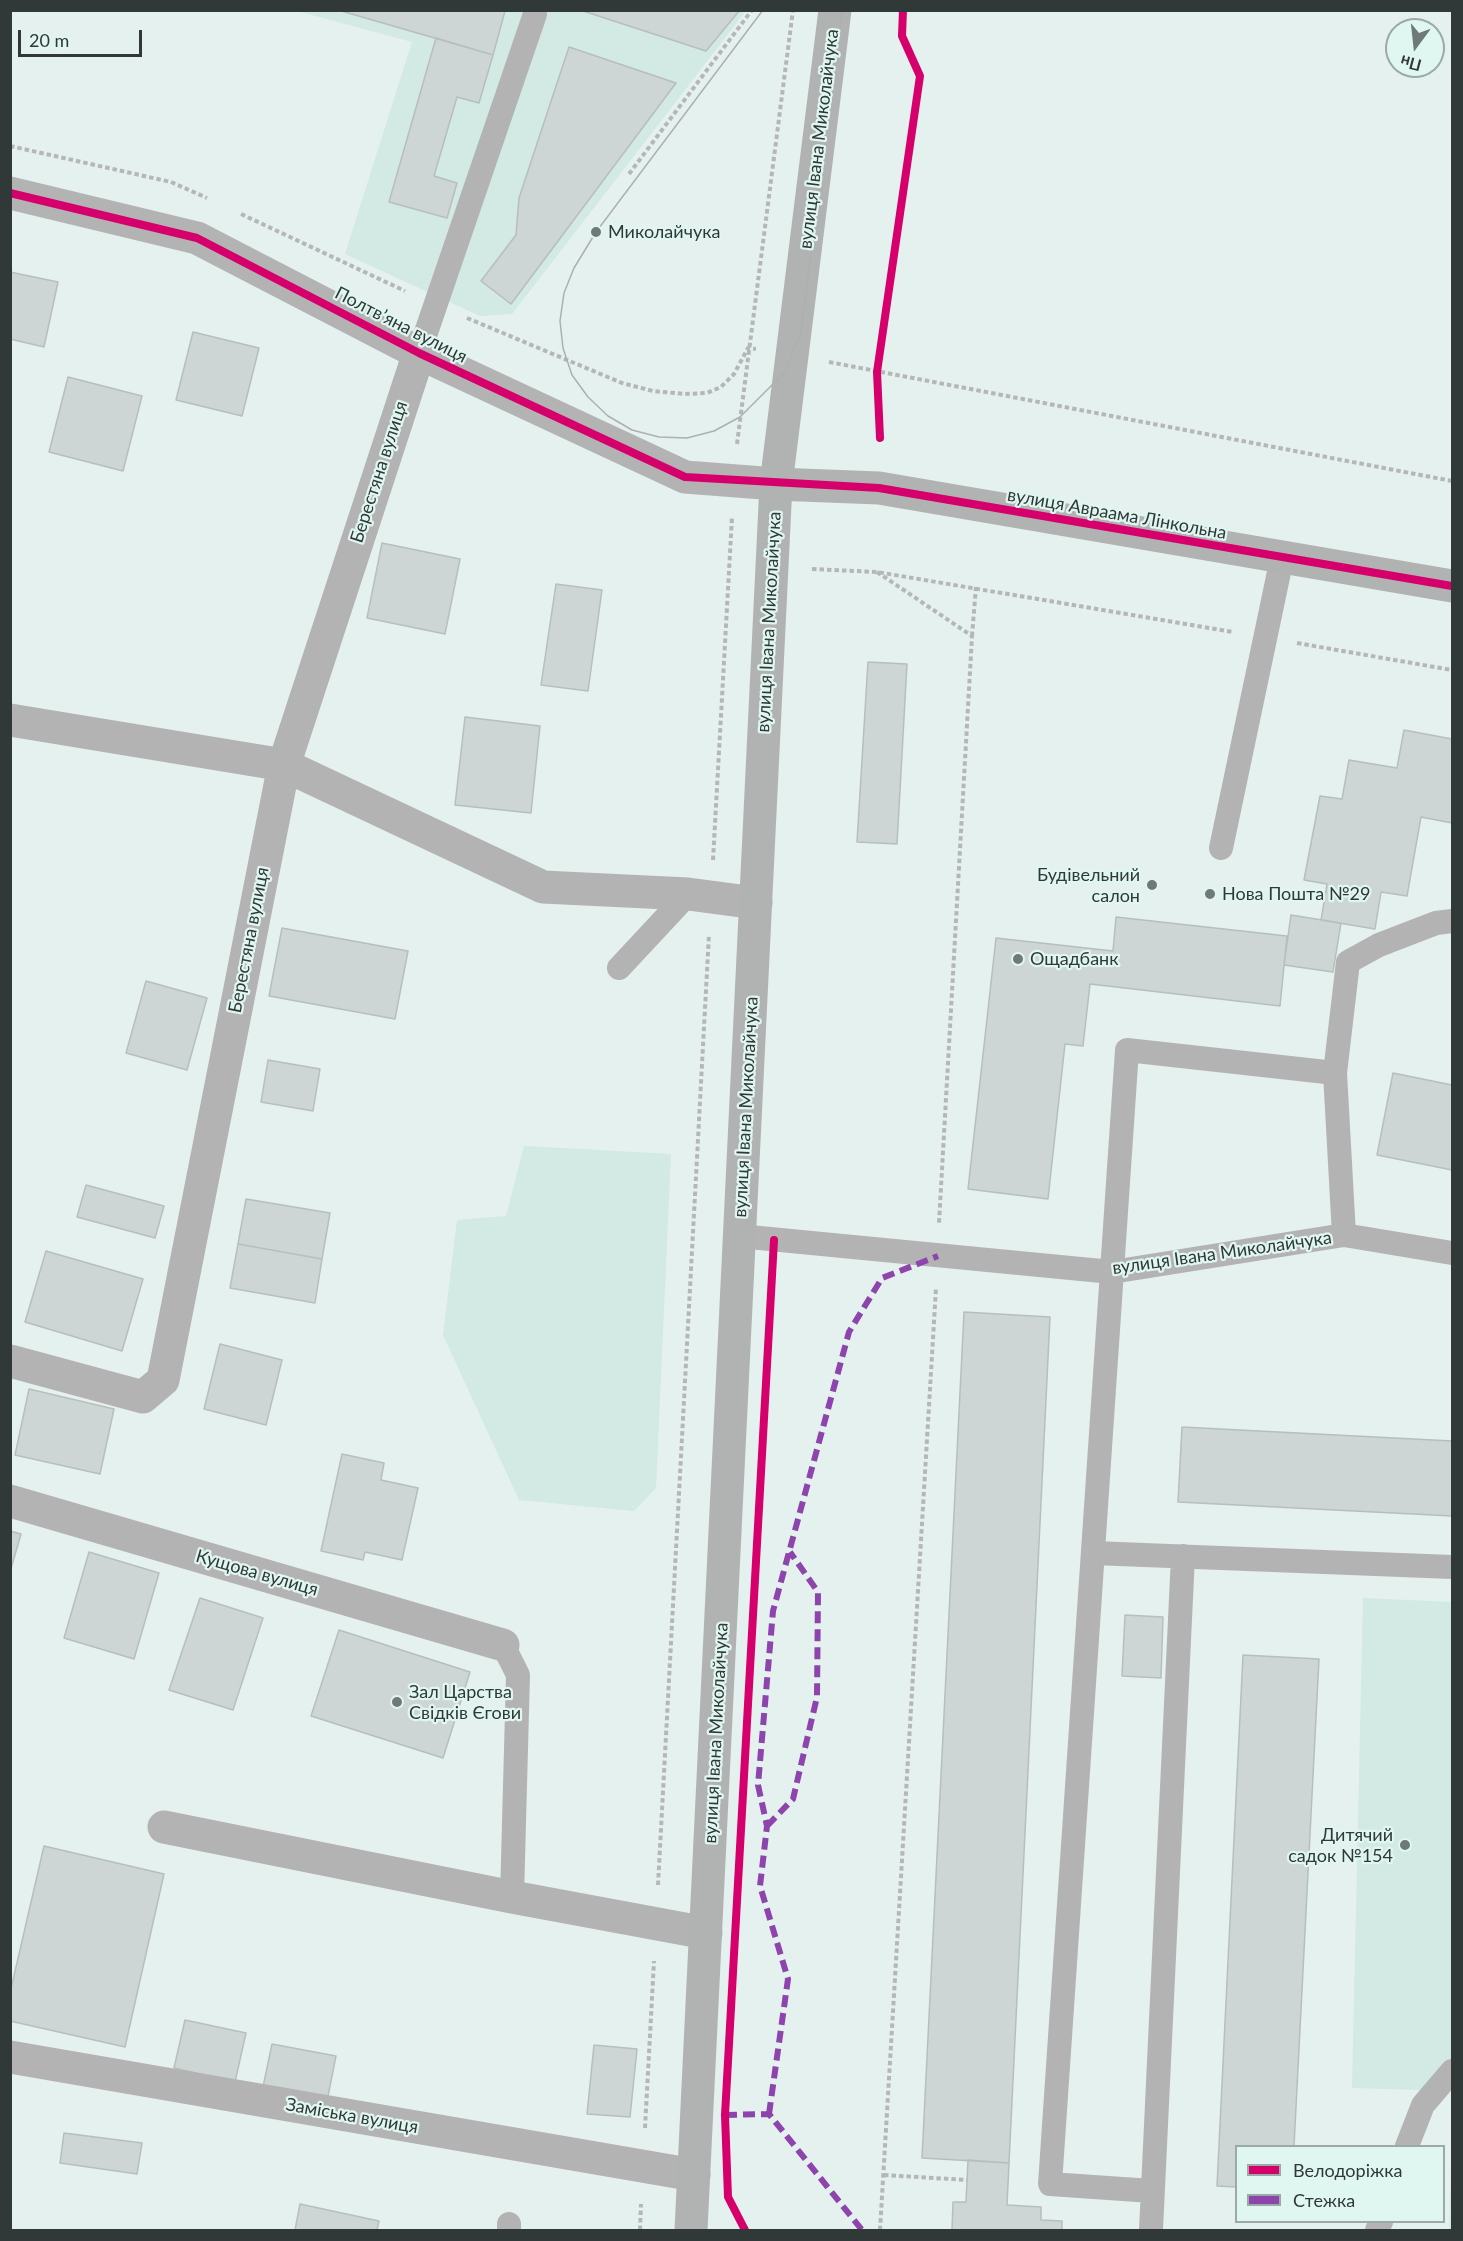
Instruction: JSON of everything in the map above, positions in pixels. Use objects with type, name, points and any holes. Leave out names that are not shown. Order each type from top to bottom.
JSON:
[{"type":"main road","name":"вулиця Івана Миколайчука","points":[[691,2230],[776,483],[835,10]]},
{"type":"main road","name":"вулиця Авраама Лінкольна","points":[[776,483],[879,488],[1452,586]]},
{"type":"street","name":"Полтвʼяна вулиця","points":[[10,193],[197,238],[419,353],[685,477],[776,483]]},
{"type":"street","name":"Берестяна вулиця","points":[[10,1361],[143,1397],[163,1380],[284,765],[419,353]]},
{"type":"street","points":[[10,720],[284,765],[543,887],[700,895],[756,903]]},
{"type":"street","name":"Кущова вулиця","points":[[10,1501],[503,1644]]},
{"type":"street","points":[[165,1827],[512,1897],[706,1933]]},
{"type":"street","name":"Заміська вулиця","points":[[10,2058],[694,2175]]},
{"type":"lane","points":[[419,353],[536,14]]},
{"type":"lane","points":[[1221,848],[1282,558]]},
{"type":"lane","points":[[619,968],[700,895]]},
{"type":"lane","points":[[1344,1235],[1335,1073],[1348,962],[1379,945],[1436,923],[1452,921]]},
{"type":"lane","points":[[1152,2191],[1050,2184],[1127,1050],[1335,1073]]},
{"type":"lane","name":"вулиця Івана Миколайчука","points":[[739,1236],[1112,1272],[1344,1235],[1452,1254]]},
{"type":"lane","points":[[1093,1552],[1452,1567]]},
{"type":"lane","points":[[1151,2230],[1183,1556]]},
{"type":"lane","points":[[503,1644],[518,1675],[512,1897]]},
{"type":"lane","points":[[1407,2145],[1423,2105],[1452,2071]]},
{"type":"path","points":[[629,174],[752,10]]},
{"type":"path","points":[[640,2230],[656,1923],[700,895],[733,480],[748,348],[793,10]]},
{"type":"path","points":[[880,438],[877,372],[920,76],[902,36],[903,10]]},
{"type":"path","points":[[10,146],[171,182],[213,201]]},
{"type":"path","points":[[234,211],[435,304],[622,383],[653,391],[707,393],[721,387],[734,374],[748,348]]},
{"type":"path","points":[[877,372],[1452,481]]},
{"type":"path","points":[[972,636],[877,572],[976,587],[1452,670]]},
{"type":"path","points":[[880,2230],[976,587]]},
{"type":"path","points":[[884,2175],[967,2180]]},
{"type":"shaded area","points":[[297,11],[746,11],[512,314],[480,316],[345,254],[412,42]]},
{"type":"shaded area","points":[[524,1146],[671,1154],[656,1488],[634,1511],[519,1500],[443,1335],[457,1220],[506,1216]]},
{"type":"shaded area","name":"Дитячий садок №154","points":[[1363,1598],[1452,1602],[1452,2091],[1352,2088]]},
{"type":"shaded area","points":[[1452,2133],[1452,2230],[1449,2230]]},
{"type":"building","points":[[338,10],[503,10],[505,11],[493,55]]},
{"type":"building","points":[[580,10],[740,10],[706,51]]},
{"type":"building","points":[[436,38],[493,55],[479,103],[457,97],[434,176],[457,183],[447,218],[389,202]]},
{"type":"building","points":[[569,47],[676,83],[511,304],[481,281],[516,235],[519,198]]},
{"type":"building","points":[[10,272],[58,282],[44,347],[10,339]]},
{"type":"building","points":[[193,332],[259,348],[242,416],[176,400]]},
{"type":"building","points":[[68,377],[142,396],[123,471],[49,452]]},
{"type":"building","points":[[382,543],[460,559],[445,634],[367,618]]},
{"type":"building","points":[[556,584],[602,590],[588,691],[541,685]]},
{"type":"building","points":[[868,662],[907,664],[897,844],[857,842]]},
{"type":"building","points":[[465,717],[540,726],[531,813],[455,805]]},
{"type":"building","points":[[1404,730],[1452,739],[1452,823],[1421,817],[1407,896],[1381,892],[1375,929],[1321,920],[1327,884],[1304,880],[1320,796],[1342,799],[1349,760],[1397,768]]},
{"type":"building","points":[[1291,915],[1341,923],[1333,972],[1284,965]]},
{"type":"building","points":[[1116,917],[1287,936],[1280,1006],[1090,984],[1083,1046],[1065,1044],[1048,1199],[968,1189],[996,938],[1113,951]]},
{"type":"building","points":[[282,928],[408,951],[395,1019],[269,996]]},
{"type":"building","points":[[146,981],[207,998],[187,1070],[126,1053]]},
{"type":"building","points":[[268,1060],[320,1069],[313,1111],[261,1102]]},
{"type":"building","points":[[1393,1073],[1452,1085],[1452,1170],[1377,1155]]},
{"type":"building","points":[[86,1185],[164,1206],[155,1238],[77,1217]]},
{"type":"building","points":[[246,1199],[330,1213],[322,1259],[238,1244]]},
{"type":"building","points":[[238,1244],[322,1259],[315,1303],[230,1288]]},
{"type":"building","points":[[46,1251],[143,1279],[122,1351],[25,1322]]},
{"type":"building","points":[[964,1312],[1050,1317],[1009,2163],[922,2158]]},
{"type":"building","points":[[220,1344],[282,1360],[266,1425],[204,1409]]},
{"type":"building","points":[[29,1389],[114,1409],[100,1474],[15,1455]]},
{"type":"building","points":[[1182,1427],[1452,1441],[1452,1516],[1178,1502]]},
{"type":"building","points":[[342,1454],[384,1463],[381,1480],[418,1488],[402,1560],[365,1552],[363,1560],[321,1551]]},
{"type":"building","points":[[10,1531],[21,1534],[10,1572]]},
{"type":"building","points":[[89,1552],[159,1573],[134,1659],[64,1638]]},
{"type":"building","points":[[200,1598],[263,1618],[233,1710],[169,1690]]},
{"type":"building","points":[[1125,1615],[1163,1617],[1161,1678],[1122,1676]]},
{"type":"building","points":[[339,1630],[470,1672],[443,1758],[311,1716]]},
{"type":"building","points":[[1243,1655],[1319,1659],[1294,2145],[1235,2145],[1235,2187],[1217,2186]]},
{"type":"building","points":[[44,1846],[164,1874],[125,2047],[10,2021],[10,1993]]},
{"type":"building","points":[[185,2020],[246,2033],[235,2082],[174,2068]]},
{"type":"building","points":[[272,2044],[336,2056],[327,2101],[263,2087]]},
{"type":"building","points":[[594,2045],[637,2049],[630,2117],[587,2114]]},
{"type":"building","points":[[64,2133],[142,2143],[137,2174],[60,2163]]},
{"type":"building","points":[[968,2160],[1009,2163],[1007,2205],[1041,2207],[1041,2220],[1062,2221],[1062,2230],[952,2230],[953,2202],[966,2202]]},
{"type":"building","points":[[300,2204],[379,2221],[377,2230],[295,2230]]},
{"type":"tram line","points":[[763,10],[596,232],[574,268],[564,293],[560,321],[563,348],[572,375],[588,397],[608,416],[632,430],[659,437],[687,438],[714,431],[740,417],[785,372],[801,332],[842,10]]},
{"type":"marked path","points":[[769,2114],[788,1979],[760,1886],[767,1826],[758,1785],[773,1611],[849,1332],[882,1278],[938,1256]]},
{"type":"marked path","points":[[767,1826],[793,1799],[817,1697],[818,1592],[790,1552]]},
{"type":"marked path","points":[[725,2115],[769,2114],[862,2230]]},
{"type":"cycle path","points":[[880,438],[877,372],[920,76],[902,36],[903,10]]},
{"type":"cycle path","points":[[10,193],[197,238],[419,353],[685,477],[879,488],[1452,586]]},
{"type":"cycle path","points":[[745,2230],[728,2197],[725,2115],[774,1240]]},
{"type":"place","name":"Миколайчука","points":[[596,232]]},
{"type":"place","name":"Будівельний салон","points":[[1152,885]]},
{"type":"place","name":"Нова Пошта №29","points":[[1210,894]]},
{"type":"place","name":"Ощадбанк","points":[[1018,959]]},
{"type":"place","name":"Зал Царства Свідків Єгови","points":[[397,1702]]},
{"type":"place","name":"Дитячий садок №154","points":[[1405,1845]]}]
